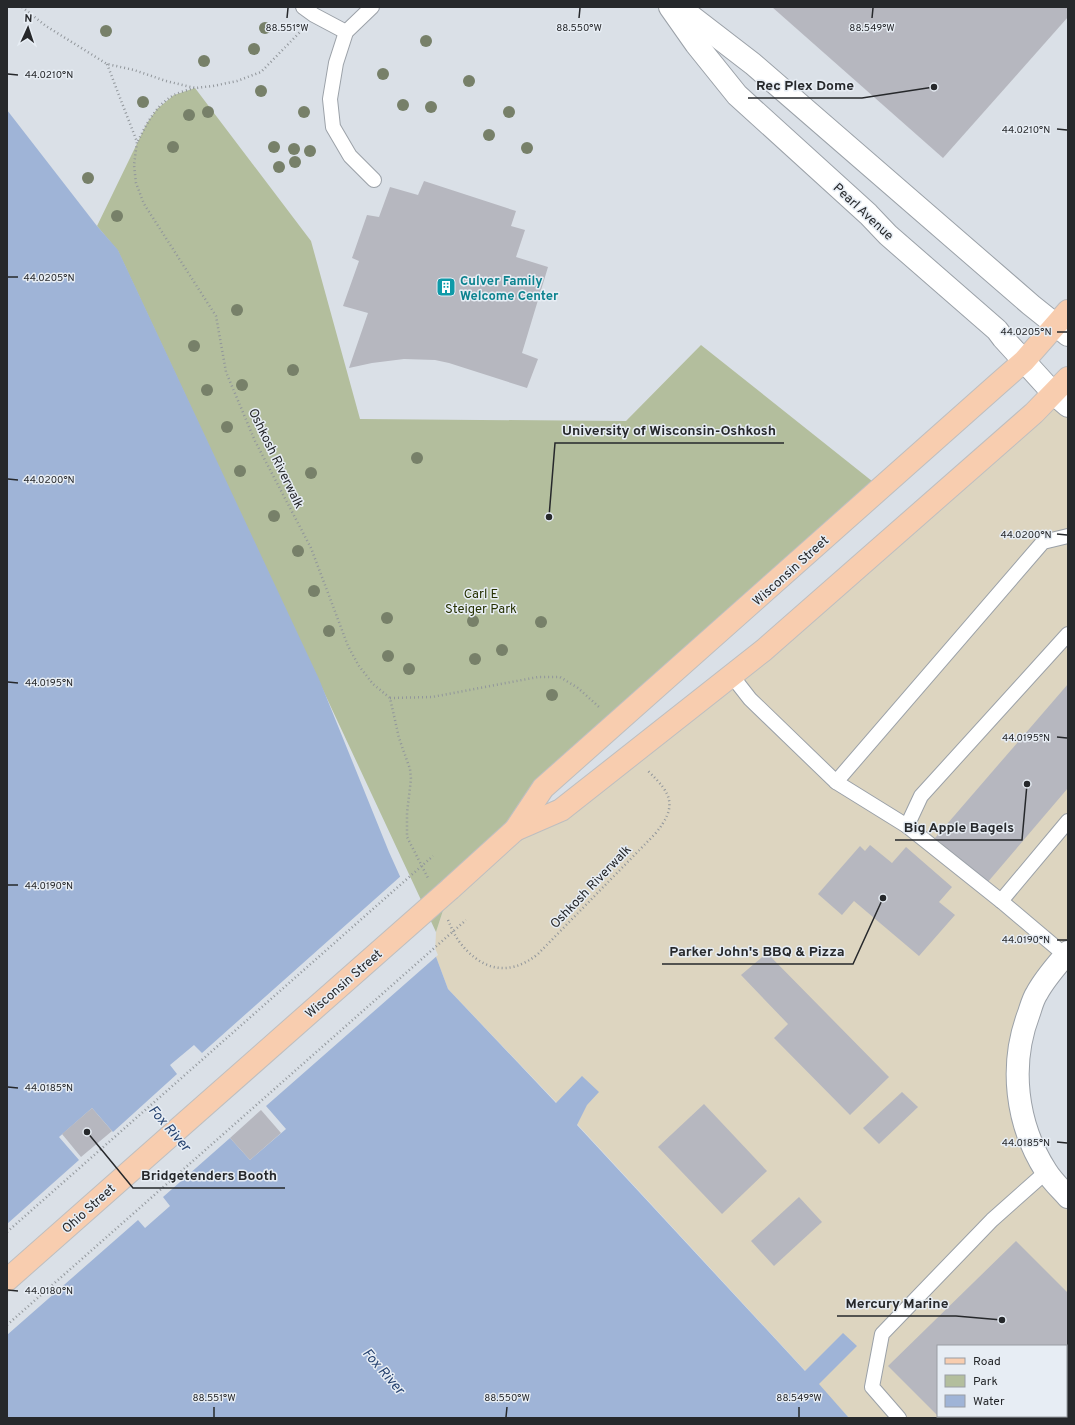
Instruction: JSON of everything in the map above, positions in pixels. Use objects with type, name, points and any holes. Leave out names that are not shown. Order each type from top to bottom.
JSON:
[{"type":"main road","name":"Wisconsin Street","points":[[170,1136],[515,830],[543,788],[1064,324]]},
{"type":"main road","name":"Wisconsin Street","points":[[515,830],[561,810],[764,650],[1034,413],[1061,400],[1068,378]]},
{"type":"main road","name":"Ohio Street","points":[[7,1280],[170,1136]]},
{"type":"street","name":"Pearl Avenue","points":[[670,7],[696,44],[737,95],[868,214],[888,235],[997,330],[1061,400]]},
{"type":"street","points":[[679,7],[753,64],[1014,290],[1064,324]]},
{"type":"street","points":[[1066,953],[1036,994],[1024,1025],[1018,1057],[1018,1091],[1023,1118],[1033,1147],[1046,1172],[1068,1197]]},
{"type":"lane","points":[[372,7],[346,32],[336,63],[330,99],[333,127],[350,156],[374,180]]},
{"type":"lane","points":[[309,11],[346,32]]},
{"type":"lane","points":[[836,782],[1043,542],[1068,536]]},
{"type":"lane","points":[[907,826],[921,796],[1068,634]]},
{"type":"lane","points":[[732,676],[750,699],[836,782],[907,826],[1066,953]]},
{"type":"lane","points":[[1001,901],[1068,821]]},
{"type":"lane","points":[[899,1418],[872,1387],[882,1334],[992,1220],[1046,1172]]},
{"type":"path","points":[[22,7],[46,26],[107,64],[134,70],[166,81],[195,88]]},
{"type":"path","points":[[137,142],[147,123],[157,109],[174,95],[195,88],[237,81],[261,72],[280,54],[309,11]]},
{"type":"path","name":"Oshkosh Riverwalk","points":[[107,64],[137,142],[134,165],[136,183],[144,204],[216,316],[226,372],[255,441],[311,548],[348,646],[359,666],[374,684],[390,698]]},
{"type":"path","points":[[419,861],[407,837],[406,813],[412,779],[399,738],[390,698],[432,697],[538,677],[560,677],[578,688],[615,724]]},
{"type":"path","name":"Oshkosh Riverwalk","points":[[457,939],[472,955],[494,968],[520,966],[538,954],[655,834],[665,822],[670,810],[669,799],[666,792],[653,776],[632,755]]},
{"type":"path","points":[[7,1232],[433,856]]},
{"type":"path","points":[[7,1325],[466,920]]},
{"type":"shaded area","points":[[1054,394],[1068,406],[1068,952],[1052,971],[1018,1091],[1068,1197],[1068,1418],[849,1418],[577,1124],[448,989],[435,954],[436,932],[450,889],[561,810]]},
{"type":"green space","name":"Carl E Steiger Park","points":[[195,88],[311,241],[360,419],[626,421],[701,345],[882,489],[450,889],[436,932],[118,251],[97,226],[147,123],[157,109],[174,95]]},
{"type":"water","name":"Fox River","points":[[7,110],[97,226],[118,250],[319,679],[389,852],[435,954],[448,989],[556,1103],[582,1076],[599,1092],[587,1105],[577,1125],[805,1371],[843,1333],[857,1346],[819,1384],[849,1418],[7,1418]]},
{"type":"pier","points":[[402,875],[438,955],[266,1106],[286,1129],[250,1160],[230,1138],[163,1197],[170,1206],[145,1228],[138,1220],[7,1335],[7,1224],[79,1160],[59,1137],[92,1108],[113,1132],[177,1074],[170,1065],[194,1045],[202,1053]]},
{"type":"building","points":[[772,7],[1068,7],[1068,17],[943,158]]},
{"type":"building","name":"Culver Family Welcome Center","points":[[424,181],[516,211],[511,226],[525,230],[516,257],[548,267],[522,353],[538,359],[527,388],[449,363],[435,360],[404,359],[372,363],[349,368],[368,313],[343,306],[359,261],[352,258],[367,215],[379,217],[390,187],[418,195]]},
{"type":"building","points":[[1068,684],[1068,788],[987,883],[935,838]]},
{"type":"building","points":[[870,845],[892,863],[906,847],[952,887],[939,902],[955,915],[919,956],[854,901],[842,915],[818,894],[860,846],[865,851]]},
{"type":"building","points":[[767,953],[889,1077],[850,1115],[774,1038],[788,1024],[741,975]]},
{"type":"building","points":[[902,1092],[918,1107],[879,1144],[863,1128]]},
{"type":"building","points":[[704,1104],[767,1171],[722,1214],[658,1147]]},
{"type":"building","points":[[92,1108],[112,1131],[81,1157],[62,1134]]},
{"type":"building","points":[[261,1110],[281,1133],[250,1160],[230,1138]]},
{"type":"building","points":[[799,1197],[822,1222],[774,1266],[751,1241]]},
{"type":"building","points":[[1016,1241],[1068,1293],[1067,1379],[1067,1345],[937,1345],[937,1415],[888,1366]]},
{"type":"building","points":[[939,1417],[1028,1417],[1027,1418]]},
{"type":"place","name":"Rec Plex Dome","points":[[934,87]]},
{"type":"place","name":"Culver Family Welcome Center","points":[[446,287]]},
{"type":"place","name":"University of Wisconsin-Oshkosh","points":[[549,517]]},
{"type":"place","name":"Big Apple Bagels","points":[[1027,784]]},
{"type":"place","name":"Parker John's BBQ & Pizza","points":[[883,898]]},
{"type":"place","name":"Bridgetenders Booth","points":[[87,1132]]},
{"type":"place","name":"Mercury Marine","points":[[1002,1320]]}]
